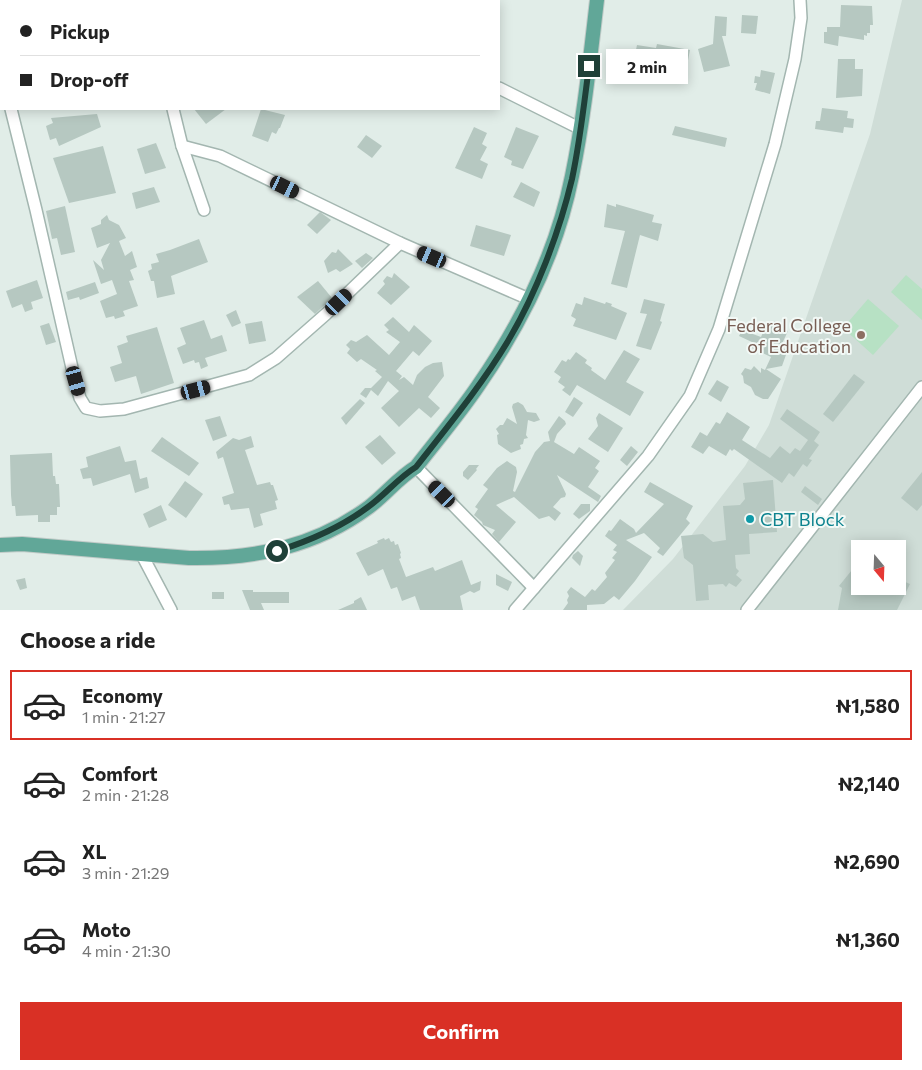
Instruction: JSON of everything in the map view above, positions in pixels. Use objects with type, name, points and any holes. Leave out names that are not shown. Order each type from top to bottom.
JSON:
[{"type":"main road","points":[[0,545],[22,544],[142,555],[212,558],[256,555],[283,549],[321,535],[349,520],[369,507],[407,472],[416,467],[478,387],[508,341],[547,257],[572,178],[581,129],[597,0]]},
{"type":"street","points":[[515,610],[648,456],[690,396],[720,329],[775,144],[795,59],[800,18],[800,0]]},
{"type":"street","points":[[500,88],[581,129]]},
{"type":"street","points":[[11,110],[80,398],[86,408],[100,411],[124,409],[249,375],[276,358],[326,314],[400,243]]},
{"type":"street","points":[[173,110],[182,146],[204,210]]},
{"type":"street","points":[[182,146],[220,156],[400,243],[529,299]]},
{"type":"street","points":[[747,610],[922,387]]},
{"type":"street","points":[[416,467],[534,588]]},
{"type":"street","points":[[142,555],[171,610]]},
{"type":"shaded area","name":"Federal College of Education","points":[[902,0],[922,0],[922,610],[623,610],[673,559],[745,466],[769,425],[870,134]]},
{"type":"green space","points":[[906,275],[922,289],[922,320],[891,292]]},
{"type":"green space","points":[[868,299],[899,326],[873,355],[843,328]]},
{"type":"building","points":[[841,5],[872,6],[873,25],[870,25],[870,33],[867,33],[867,36],[864,35],[864,40],[839,36],[838,46],[824,43],[824,32],[827,32],[827,27],[840,27]]},
{"type":"building","points":[[742,15],[758,16],[756,34],[741,33]]},
{"type":"building","points":[[715,16],[727,17],[726,36],[722,36],[730,66],[704,72],[698,49],[713,44]]},
{"type":"building","points":[[657,44],[690,50],[686,71],[653,64],[653,67],[633,64],[637,45],[656,48]]},
{"type":"building","points":[[838,59],[855,59],[855,69],[863,69],[862,96],[836,98]]},
{"type":"building","points":[[761,70],[775,73],[770,94],[755,90],[757,83],[754,83],[755,76],[760,77]]},
{"type":"building","points":[[822,108],[848,111],[847,118],[854,119],[853,128],[844,127],[843,133],[815,129],[816,121],[820,121]]},
{"type":"building","points":[[195,110],[225,110],[206,124]]},
{"type":"building","points":[[261,110],[285,115],[280,128],[276,134],[272,132],[268,142],[252,136]]},
{"type":"building","points":[[97,114],[101,127],[59,146],[56,138],[50,140],[46,126],[53,123],[51,118]]},
{"type":"building","points":[[675,126],[727,138],[725,147],[672,135]]},
{"type":"building","points":[[474,127],[487,133],[482,144],[487,147],[480,160],[488,164],[482,179],[455,168]]},
{"type":"building","points":[[516,127],[539,136],[523,169],[511,165],[512,161],[504,157]]},
{"type":"building","points":[[366,135],[382,146],[372,158],[357,147]]},
{"type":"building","points":[[156,143],[166,168],[145,174],[137,149]]},
{"type":"building","points":[[103,146],[116,193],[69,203],[53,158]]},
{"type":"building","points":[[521,182],[540,192],[534,207],[513,197]]},
{"type":"building","points":[[154,187],[160,202],[136,209],[132,193]]},
{"type":"building","points":[[607,204],[616,207],[616,204],[654,215],[652,222],[662,224],[658,241],[640,235],[627,288],[611,284],[625,231],[604,227]]},
{"type":"building","points":[[65,206],[75,252],[61,255],[57,238],[52,239],[46,211]]},
{"type":"building","points":[[320,212],[331,220],[317,234],[307,225]]},
{"type":"building","points":[[107,215],[109,220],[119,225],[126,238],[119,241],[125,256],[132,251],[137,267],[130,270],[134,280],[129,281],[138,306],[123,311],[125,316],[115,319],[114,316],[106,318],[100,301],[117,294],[112,280],[101,284],[93,260],[104,270],[101,260],[110,243],[97,248],[91,228],[101,224],[101,220]]},
{"type":"building","points":[[476,225],[511,235],[504,256],[470,246]]},
{"type":"building","points":[[199,239],[208,262],[171,276],[175,294],[157,298],[154,281],[151,281],[148,271],[152,269],[151,264],[159,262],[156,254]]},
{"type":"building","points":[[338,249],[353,264],[340,272],[336,269],[328,273],[324,261],[332,252],[336,253]]},
{"type":"building","points":[[366,253],[373,258],[362,268],[355,261]]},
{"type":"building","points":[[394,273],[410,287],[391,305],[377,293],[385,284],[383,281],[387,276],[392,278]]},
{"type":"building","points":[[37,280],[43,298],[31,302],[33,309],[25,312],[22,304],[12,308],[6,291]]},
{"type":"building","points":[[318,281],[332,298],[315,314],[297,297]]},
{"type":"building","points":[[95,282],[99,293],[80,300],[79,297],[68,300],[66,292]]},
{"type":"building","points":[[584,297],[605,304],[606,302],[612,304],[611,306],[627,313],[616,340],[573,326],[576,319],[571,316],[576,303],[582,305]]},
{"type":"building","points":[[644,299],[665,304],[660,321],[662,322],[651,350],[636,346],[647,314],[640,313]]},
{"type":"building","points":[[236,310],[241,323],[232,327],[226,315]]},
{"type":"building","points":[[393,317],[409,332],[414,325],[432,341],[419,356],[413,351],[396,371],[402,376],[399,380],[404,377],[413,385],[417,375],[425,367],[433,363],[442,362],[444,376],[428,397],[440,408],[431,418],[419,408],[399,427],[381,408],[399,391],[388,381],[378,396],[371,390],[366,398],[360,394],[365,388],[371,388],[382,377],[375,371],[377,370],[361,359],[357,362],[347,353],[350,349],[346,345],[351,340],[356,342],[367,335],[389,355],[400,342],[386,332],[389,330],[384,325]]},
{"type":"building","points":[[204,320],[211,339],[222,335],[227,351],[205,358],[208,366],[201,369],[199,362],[195,363],[194,360],[183,364],[177,348],[186,344],[180,328]]},
{"type":"building","points":[[262,321],[266,341],[249,344],[245,324]]},
{"type":"building","points":[[768,321],[772,323],[774,321],[783,325],[784,329],[788,331],[780,348],[785,349],[787,352],[782,366],[766,369],[781,379],[768,399],[763,399],[755,395],[751,387],[744,383],[741,374],[745,368],[751,370],[754,366],[761,373],[761,368],[765,370],[771,357],[752,348],[754,343],[739,336],[742,330],[761,337]]},
{"type":"building","points":[[49,323],[56,342],[46,345],[40,326]]},
{"type":"building","points":[[157,327],[174,383],[141,394],[136,376],[115,382],[110,367],[122,363],[117,346],[128,342],[126,336]]},
{"type":"building","points":[[624,350],[640,359],[626,382],[644,392],[630,416],[577,385],[570,396],[562,390],[565,387],[558,382],[561,377],[554,372],[562,360],[566,362],[568,359],[570,360],[576,352],[587,360],[585,363],[592,368],[591,370],[605,380]]},
{"type":"building","points":[[854,374],[865,382],[833,422],[823,414]]},
{"type":"building","points":[[717,380],[729,387],[721,402],[708,394]]},
{"type":"building","points":[[574,397],[583,403],[573,417],[565,412]]},
{"type":"building","points":[[360,399],[365,403],[346,425],[341,418]]},
{"type":"building","points":[[518,402],[523,405],[527,412],[536,413],[540,420],[534,422],[528,420],[526,435],[528,438],[524,439],[523,444],[520,445],[521,449],[511,453],[498,444],[497,435],[499,434],[496,429],[503,425],[507,418],[517,424],[512,407],[513,404]]},
{"type":"building","points":[[787,409],[820,432],[814,441],[819,445],[809,459],[812,460],[807,467],[803,464],[794,477],[789,473],[782,483],[734,449],[732,451],[730,449],[726,456],[709,446],[703,454],[691,447],[700,432],[707,436],[716,422],[720,424],[727,412],[750,427],[742,440],[770,458],[780,446],[790,454],[795,448],[800,451],[808,440],[780,419]]},
{"type":"building","points":[[599,413],[623,428],[608,452],[588,439],[598,426],[596,418]]},
{"type":"building","points":[[220,416],[227,436],[213,441],[205,420]]},
{"type":"building","points":[[559,416],[566,424],[557,434],[554,442],[574,454],[579,447],[600,461],[595,468],[599,471],[588,487],[601,496],[598,502],[557,475],[566,494],[553,507],[561,513],[555,521],[549,516],[539,519],[514,497],[496,505],[516,522],[499,542],[492,534],[495,530],[483,525],[474,515],[478,509],[475,507],[488,489],[483,485],[497,468],[507,461],[516,467],[517,472],[513,491],[515,492],[535,452],[544,442],[550,441],[548,432]]},
{"type":"building","points":[[380,435],[396,453],[382,465],[365,447]]},
{"type":"building","points":[[251,436],[254,447],[245,450],[257,485],[270,482],[273,485],[278,500],[275,501],[277,509],[260,514],[263,525],[254,528],[249,508],[231,510],[229,504],[224,505],[222,497],[234,493],[223,457],[218,459],[216,452],[233,438],[239,440]]},
{"type":"building","points":[[162,437],[199,463],[189,476],[151,451]]},
{"type":"building","points":[[120,446],[125,462],[136,460],[140,479],[147,477],[149,488],[135,493],[130,474],[93,486],[91,478],[83,479],[80,469],[88,467],[86,457]]},
{"type":"building","points":[[631,446],[638,452],[627,466],[620,460]]},
{"type":"building","points":[[52,453],[53,476],[55,476],[56,484],[59,484],[60,507],[57,507],[57,515],[50,515],[50,522],[38,522],[38,515],[16,516],[15,506],[12,506],[10,455]]},
{"type":"building","points":[[469,465],[479,465],[468,480],[463,476],[463,472]]},
{"type":"building","points":[[922,472],[922,505],[917,511],[901,498]]},
{"type":"building","points":[[773,480],[777,532],[749,534],[750,554],[735,555],[736,568],[739,571],[736,575],[742,580],[736,587],[729,583],[726,587],[723,584],[708,585],[709,600],[696,601],[693,565],[684,558],[681,536],[703,534],[713,542],[726,540],[723,506],[740,505],[745,499],[743,483]]},
{"type":"building","points":[[185,481],[203,494],[186,518],[168,505]]},
{"type":"building","points":[[650,482],[693,506],[686,519],[690,523],[663,556],[657,552],[660,548],[644,533],[626,540],[652,557],[619,600],[614,596],[604,604],[587,605],[587,610],[563,610],[568,603],[569,596],[567,592],[571,587],[585,597],[592,589],[595,591],[607,577],[605,573],[615,560],[612,558],[617,552],[613,550],[617,545],[605,536],[609,530],[611,531],[620,519],[634,529],[636,533],[664,504],[644,492]]},
{"type":"building","points":[[805,486],[822,499],[818,505],[801,492]]},
{"type":"building","points":[[581,504],[590,504],[590,511],[579,519],[573,514]]},
{"type":"building","points":[[161,505],[167,520],[149,528],[143,514]]},
{"type":"building","points":[[384,538],[385,540],[389,538],[391,542],[394,541],[395,545],[398,544],[401,553],[401,558],[399,559],[406,577],[433,567],[435,571],[462,560],[471,585],[481,581],[480,590],[474,593],[470,591],[460,596],[463,610],[420,610],[415,596],[402,601],[397,587],[391,589],[383,569],[368,576],[356,553],[378,543],[377,541]]},
{"type":"building","points":[[578,551],[583,556],[580,566],[572,558]]},
{"type":"building","points":[[851,571],[851,595],[904,595],[897,610],[838,610],[842,588],[839,586]]},
{"type":"building","points":[[496,574],[512,582],[508,591],[496,585]]},
{"type":"building","points":[[25,578],[27,588],[20,590],[16,580]]},
{"type":"building","points":[[906,582],[910,584],[906,592]]},
{"type":"building","points":[[242,590],[253,590],[253,592],[289,592],[289,603],[261,603],[264,610],[250,610]]},
{"type":"building","points":[[212,592],[224,592],[224,599],[212,599]]},
{"type":"building","points":[[361,597],[367,610],[338,610],[354,603],[354,601]]},
{"type":"place","name":"Federal College of Education","points":[[861,335]]},
{"type":"place","name":"CBT Block","points":[[750,519]]},
{"type":"route","points":[[277,551],[321,535],[349,520],[369,507],[407,472],[416,467],[466,404],[499,355],[516,326],[534,287],[559,224],[572,178],[581,129],[589,66]]}]
